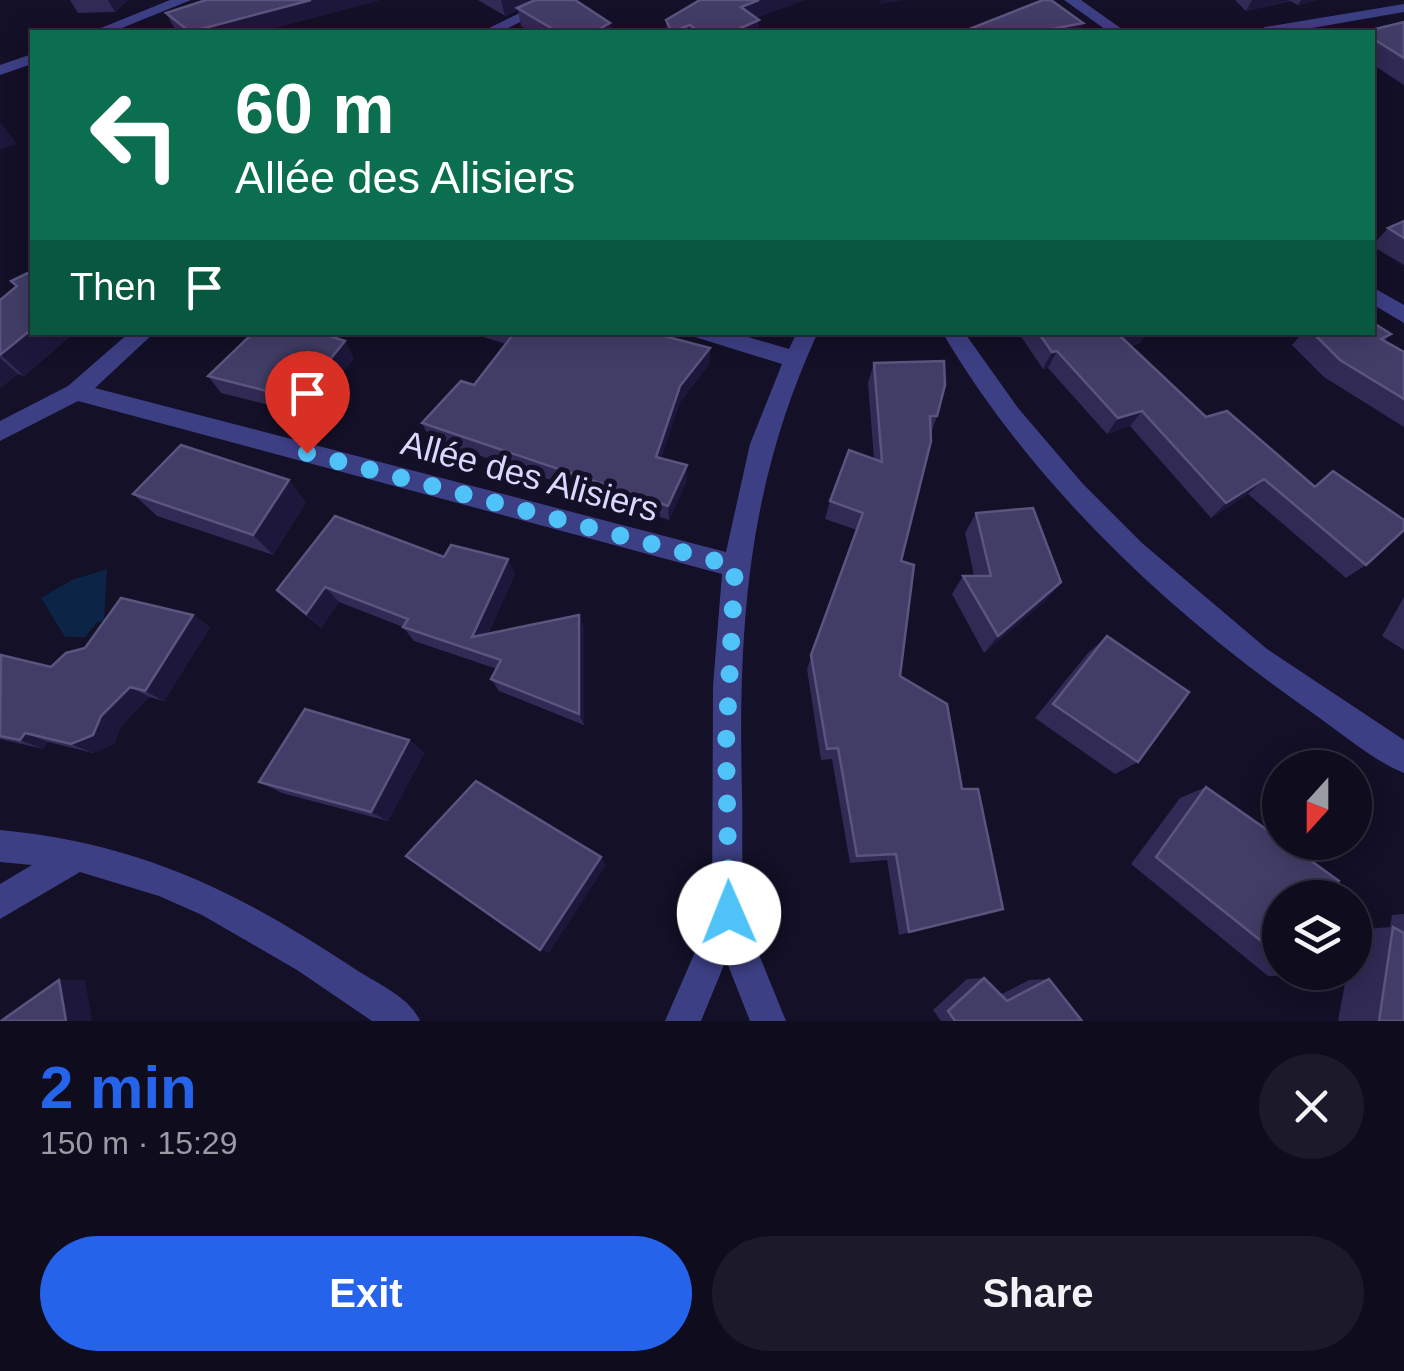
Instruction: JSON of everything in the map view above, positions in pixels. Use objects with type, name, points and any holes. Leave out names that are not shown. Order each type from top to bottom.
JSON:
[{"type":"street","points":[[105,30],[184,0]]},
{"type":"street","points":[[493,30],[558,0]]},
{"type":"street","points":[[1071,0],[1115,30]]},
{"type":"street","points":[[1278,30],[1398,11]]},
{"type":"street","points":[[0,70],[30,60]]},
{"type":"street","points":[[1375,296],[1404,314]]},
{"type":"street","points":[[0,432],[76,392],[142,335]]},
{"type":"street","points":[[713,335],[794,359]]},
{"type":"street","points":[[768,1021],[729,913],[726,744],[735,566],[767,431],[806,335]]},
{"type":"street","points":[[949,335],[1074,492],[1132,551],[1257,658],[1404,758]]},
{"type":"street","name":"Allée des Alisiers","points":[[76,392],[735,566]]},
{"type":"street","points":[[0,846],[143,872],[221,904],[300,951],[402,1021]]},
{"type":"street","points":[[0,903],[75,857]]},
{"type":"street","points":[[683,1021],[729,913]]},
{"type":"water","points":[[107,569],[104,621],[97,622],[85,637],[65,637],[41,598],[72,580]]},
{"type":"building","points":[[206,0],[311,0],[198,30],[187,30],[166,13]]},
{"type":"building","points":[[535,0],[575,0],[610,23],[598,30],[555,30],[517,8]]},
{"type":"building","points":[[700,0],[759,0],[741,7],[759,20],[736,30],[692,30],[690,25],[671,30],[666,20]]},
{"type":"building","points":[[1043,0],[1051,0],[1083,23],[1047,30],[967,30]]},
{"type":"building","points":[[1404,22],[1404,58],[1375,40],[1375,30],[1371,30]]},
{"type":"building","points":[[1404,221],[1404,238],[1388,228]]},
{"type":"building","points":[[30,272],[30,331],[0,355],[0,300],[17,286],[11,281]]},
{"type":"building","points":[[1375,324],[1391,334],[1381,339],[1404,352],[1404,399],[1340,360],[1315,335],[1375,335]]},
{"type":"building","points":[[251,335],[326,335],[345,341],[298,399],[208,376]]},
{"type":"building","points":[[513,335],[660,335],[710,348],[680,386],[656,457],[687,465],[668,506],[422,423],[461,381],[474,385]]},
{"type":"building","points":[[1040,335],[1119,335],[1206,417],[1227,411],[1315,487],[1333,471],[1404,520],[1404,530],[1366,565],[1264,479],[1226,503],[1142,411],[1118,418],[1057,351],[1052,352]]},
{"type":"building","points":[[944,361],[945,385],[937,416],[930,416],[931,441],[901,561],[914,565],[900,676],[947,704],[962,789],[978,789],[1003,909],[909,932],[896,854],[857,856],[838,748],[827,749],[811,655],[863,513],[830,501],[849,450],[882,462],[874,363]]},
{"type":"building","points":[[181,445],[289,480],[253,535],[133,494]]},
{"type":"building","points":[[1033,508],[1061,582],[998,636],[963,576],[991,576],[976,513]]},
{"type":"building","points":[[335,516],[444,557],[451,545],[508,559],[472,637],[579,615],[579,714],[491,679],[501,660],[403,627],[408,619],[325,587],[306,614],[277,590]]},
{"type":"building","points":[[121,598],[193,615],[145,691],[130,687],[101,716],[93,735],[71,744],[25,733],[20,740],[0,736],[1,655],[51,667],[66,653],[85,648]]},
{"type":"building","points":[[1107,636],[1189,692],[1138,762],[1053,704]]},
{"type":"building","points":[[305,709],[409,740],[371,812],[259,782]]},
{"type":"building","points":[[476,781],[601,857],[540,950],[406,856]]},
{"type":"building","points":[[1206,787],[1262,826],[1262,860],[1310,860],[1338,880],[1262,880],[1262,942],[1156,857]]},
{"type":"building","points":[[1393,927],[1404,933],[1404,1021],[1379,1021]]},
{"type":"building","points":[[984,978],[1007,1001],[1049,979],[1082,1021],[955,1021],[948,1011]]},
{"type":"building","points":[[59,980],[66,1021],[1,1021]]},
{"type":"route","points":[[307,453],[735,566],[726,744],[729,913]]}]
